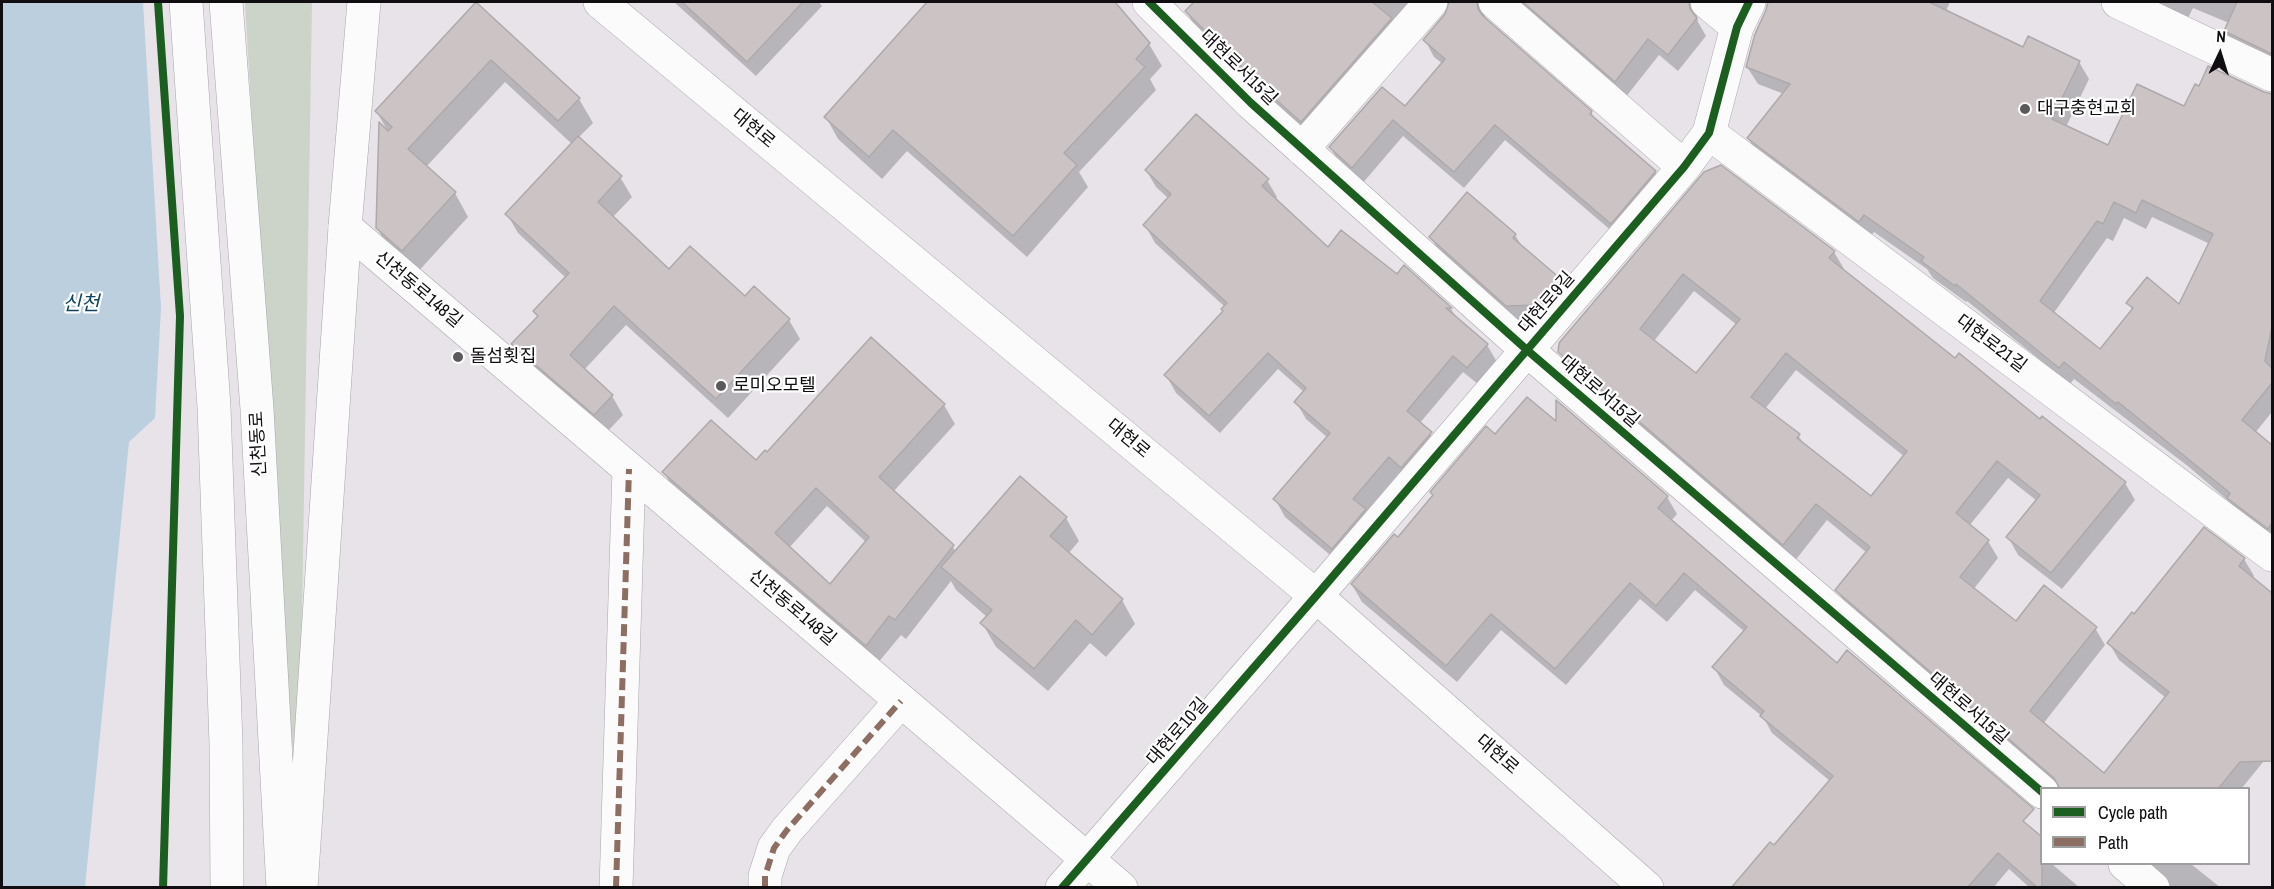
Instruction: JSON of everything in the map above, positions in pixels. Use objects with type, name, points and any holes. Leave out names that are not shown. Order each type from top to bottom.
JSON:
[{"type":"street","points":[[186,2],[214,407],[226,744],[226,888]]},
{"type":"street","name":"신천동로","points":[[226,2],[257,409],[283,888]]},
{"type":"street","points":[[301,888],[345,227],[364,2]]},
{"type":"street","name":"대현로","points":[[600,2],[1316,596],[1647,888]]},
{"type":"street","name":"대현로서15길","points":[[1149,2],[1251,103],[1527,350],[2040,790]]},
{"type":"street","points":[[1302,148],[1431,2]]},
{"type":"street","points":[[1495,2],[1684,167]]},
{"type":"street","name":"대현로9길","points":[[1316,596],[1684,167],[1709,133],[1743,14],[1707,2]]},
{"type":"street","points":[[2118,2],[2272,75]]},
{"type":"street","name":"대현로21길","points":[[1709,133],[2272,555]]},
{"type":"street","name":"신천동로148길","points":[[345,227],[1121,888]]},
{"type":"street","points":[[616,888],[629,469]]},
{"type":"street","name":"대현로10길","points":[[1062,888],[1316,596]]},
{"type":"street","points":[[765,888],[765,876],[774,848],[901,701]]},
{"type":"street","points":[[2126,865],[2153,888]]},
{"type":"shaded area","points":[[245,2],[312,2],[300,740],[289,748]]},
{"type":"water","name":"신천","points":[[2,2],[143,2],[161,308],[155,418],[129,442],[85,887],[2,887]]},
{"type":"building","points":[[476,2],[580,98],[558,121],[491,60],[408,149],[456,192],[402,251],[376,228],[379,122],[388,131],[392,127],[375,111]]},
{"type":"building","points":[[682,2],[803,2],[747,62]]},
{"type":"building","points":[[927,2],[1115,2],[1150,43],[1136,59],[1145,67],[1064,153],[1077,165],[1013,236],[893,130],[869,157],[824,117]]},
{"type":"building","points":[[1194,2],[1372,2],[1392,18],[1301,122],[1185,11]]},
{"type":"building","points":[[1449,2],[1477,2],[1478,9],[1483,16],[1592,111],[1590,114],[1656,171],[1611,224],[1495,125],[1454,172],[1393,120],[1352,168],[1329,147],[1382,87],[1405,106],[1445,59],[1423,40],[1445,14]]},
{"type":"building","points":[[1523,2],[1689,2],[1690,9],[1697,18],[1668,55],[1648,39],[1615,82]]},
{"type":"building","points":[[1768,2],[1929,2],[2023,47],[2028,36],[2080,61],[2052,119],[2108,145],[2137,84],[2184,106],[2195,84],[2199,86],[2208,66],[2272,94],[2272,327],[2265,361],[2272,368],[2272,383],[2242,420],[2272,445],[2272,523],[2268,529],[2227,498],[2230,493],[2118,402],[2116,404],[2064,362],[2059,368],[1956,284],[1955,286],[1921,261],[1924,257],[1864,215],[1859,222],[1747,138],[1790,84],[1746,67],[1755,34]],"holes":[[[2142,200],[2213,234],[2179,304],[2147,277],[2126,303],[2133,308],[2100,349],[2040,301],[2097,221],[2103,224],[2114,202],[2136,213]]]},
{"type":"building","points":[[2237,2],[2272,2],[2272,54],[2224,31]]},
{"type":"building","points":[[1196,114],[1269,179],[1262,186],[1328,247],[1341,230],[1397,274],[1404,265],[1452,308],[1446,308],[1488,344],[1467,368],[1453,356],[1407,411],[1432,432],[1401,468],[1389,457],[1353,499],[1366,509],[1332,549],[1273,499],[1330,433],[1294,402],[1306,388],[1268,353],[1209,416],[1164,375],[1223,311],[1221,309],[1227,303],[1143,225],[1171,194],[1145,170]]},
{"type":"building","points":[[578,136],[622,176],[598,202],[669,269],[690,246],[745,296],[754,286],[790,319],[716,399],[614,306],[570,355],[613,395],[594,415],[511,344],[538,316],[533,311],[569,273],[505,214]]},
{"type":"building","points":[[1721,165],[1835,251],[1829,258],[1955,358],[1959,353],[2040,419],[2042,416],[2126,482],[2051,573],[2006,537],[2040,495],[1997,461],[1956,513],[1989,540],[1960,577],[2016,621],[2044,585],[2097,627],[2030,711],[2104,773],[2169,692],[2107,643],[2132,612],[2134,614],[2204,527],[2245,558],[2239,566],[2272,593],[2272,761],[2240,762],[2220,787],[2059,787],[2054,778],[1835,590],[1870,547],[1816,504],[1783,545],[1558,352],[1559,343],[1704,172]],"holes":[[[1683,274],[1740,319],[1696,373],[1640,329]],[[1786,353],[1907,451],[1871,496],[1797,438],[1800,434],[1751,397]]]},
{"type":"building","points":[[1467,192],[1516,234],[1513,238],[1562,280],[1541,305],[1506,306],[1429,237]]},
{"type":"building","points":[[871,337],[945,404],[879,477],[954,545],[895,620],[889,616],[866,646],[662,472],[711,420],[756,460],[765,450],[767,452]],"holes":[[[816,488],[869,537],[830,584],[775,533]]]},
{"type":"building","points":[[1527,397],[1556,421],[1556,400],[1668,496],[1658,508],[1837,663],[1847,650],[2034,809],[2023,821],[2040,835],[2042,888],[2038,888],[1998,853],[1967,888],[1731,888],[1770,842],[1774,845],[1833,776],[1760,716],[1764,711],[1712,667],[1747,627],[1684,573],[1656,606],[1630,583],[1555,669],[1491,614],[1446,666],[1351,584],[1394,534],[1398,537],[1433,495],[1430,492],[1486,426],[1495,434]]},
{"type":"building","points":[[1020,476],[1067,517],[1050,536],[1123,599],[1092,635],[1076,620],[1034,669],[980,623],[992,610],[941,567]]},
{"type":"marked path","points":[[616,888],[629,469]]},
{"type":"marked path","points":[[765,888],[765,876],[774,848],[787,830],[901,701]]},
{"type":"cycle path","points":[[158,2],[180,316],[163,888]]},
{"type":"cycle path","points":[[1149,2],[1251,103],[1527,350],[2040,790]]},
{"type":"cycle path","points":[[1062,888],[1684,167],[1709,133],[1737,27],[1749,2]]},
{"type":"place","name":"대구충현교회","points":[[2025,109]]},
{"type":"place","name":"돌섬횟집","points":[[458,357]]},
{"type":"place","name":"로미오모텔","points":[[721,386]]}]
